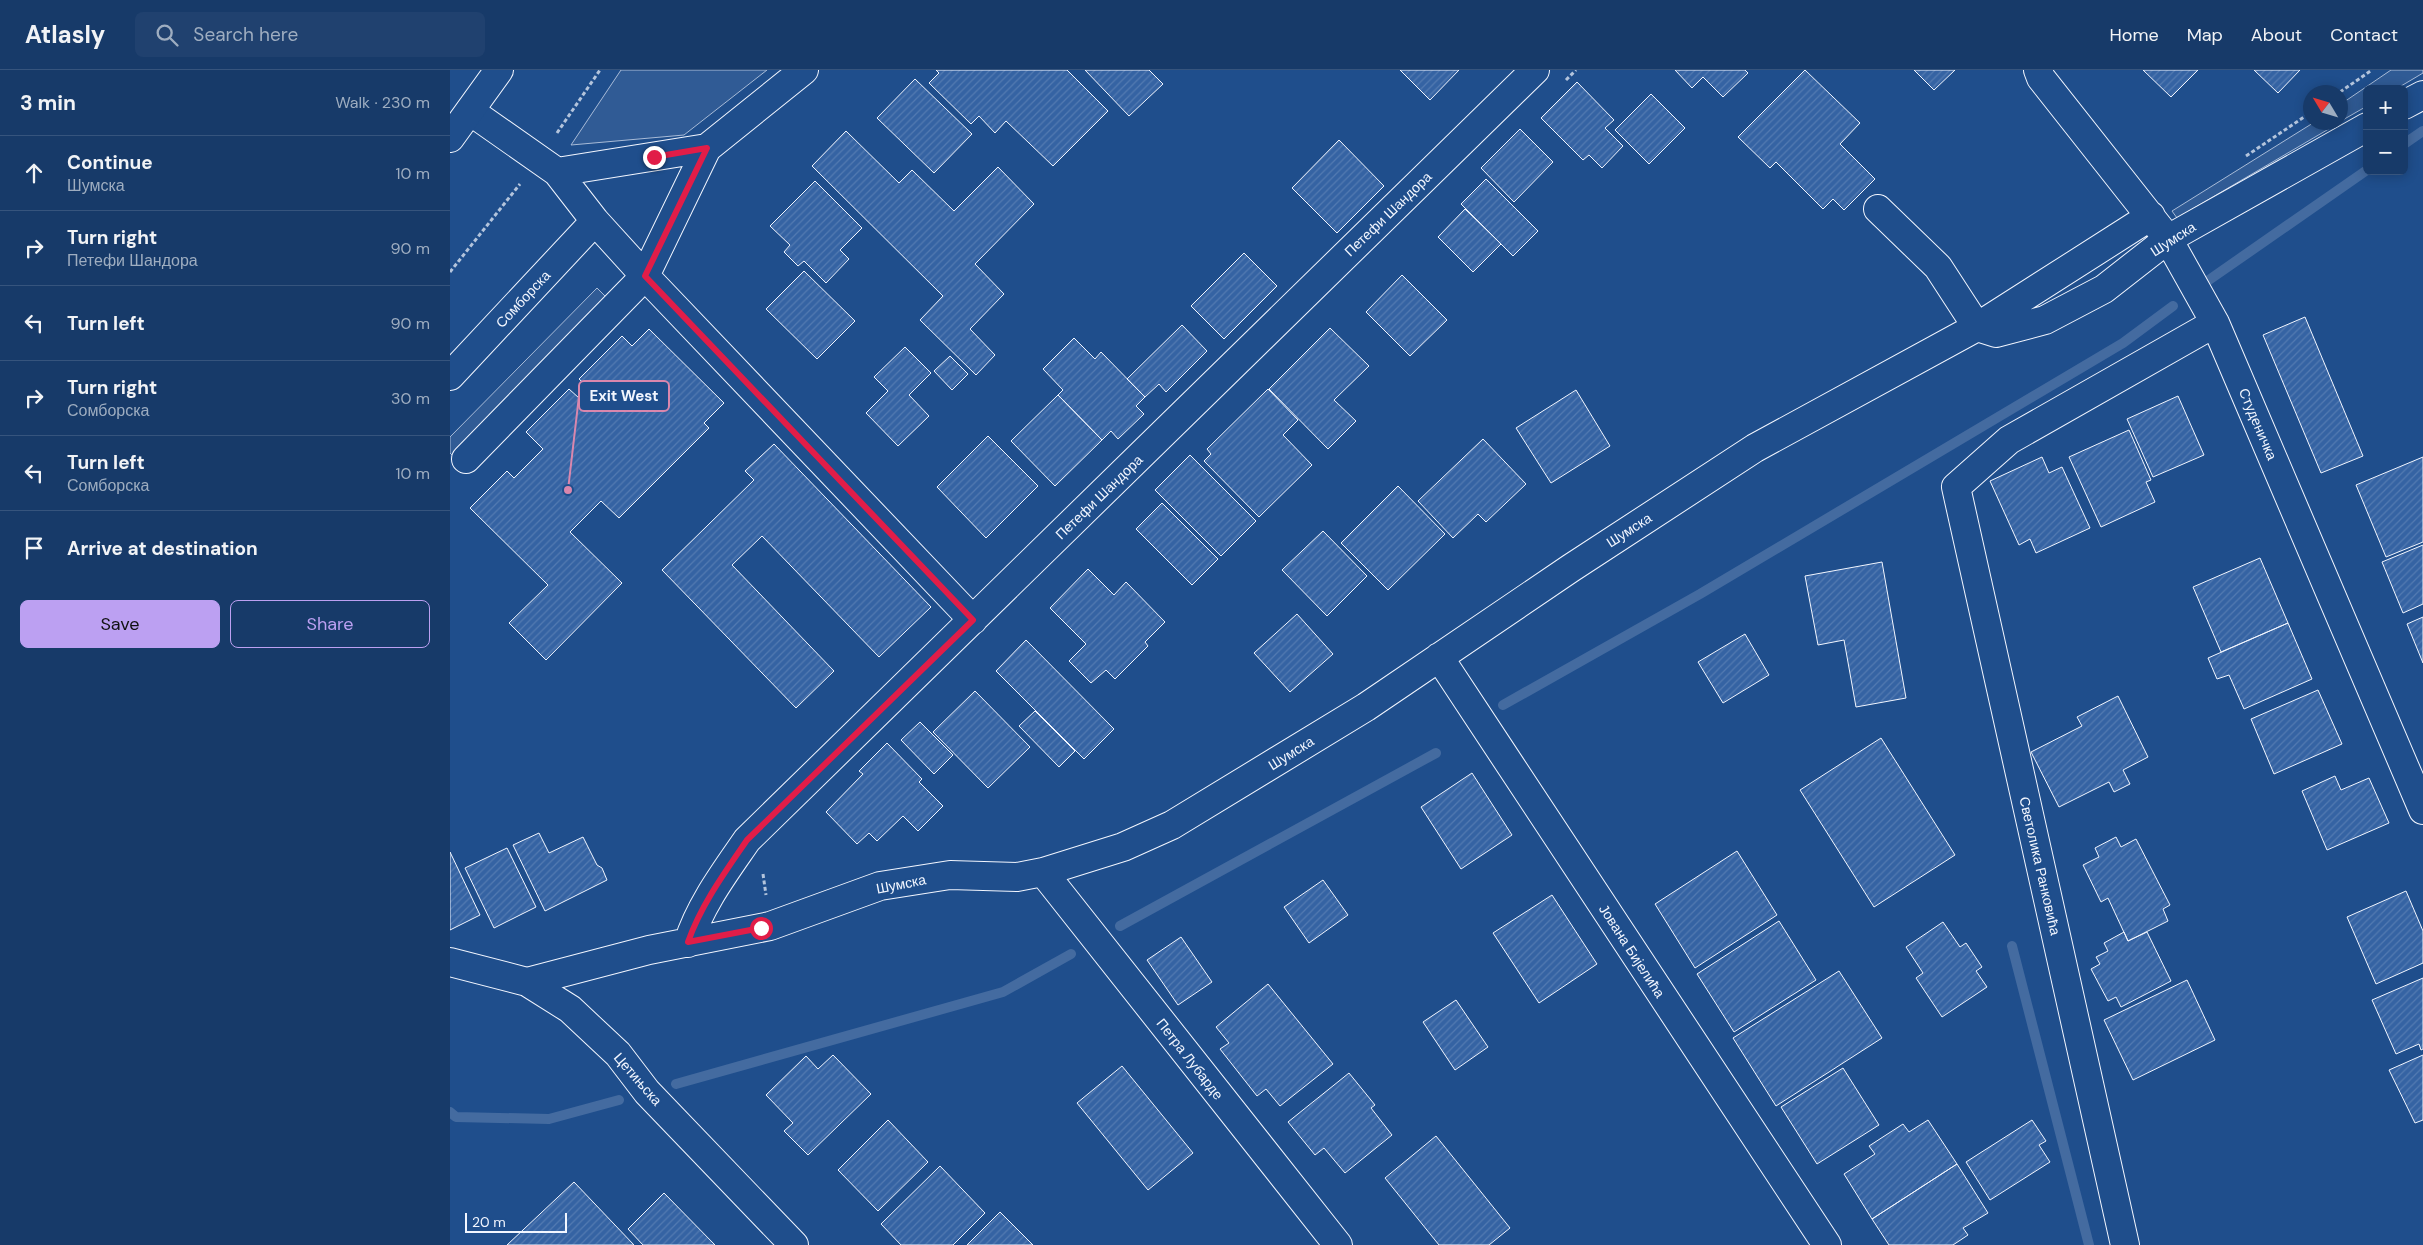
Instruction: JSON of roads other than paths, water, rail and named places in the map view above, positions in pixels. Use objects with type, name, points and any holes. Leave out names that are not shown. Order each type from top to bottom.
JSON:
[{"type":"street","points":[[450,138],[499,70]]},
{"type":"street","points":[[466,459],[645,276],[707,148],[804,70]]},
{"type":"street","name":"Петефи Шандора","points":[[688,942],[693,928],[720,878],[747,840],[1535,70]]},
{"type":"street","name":"Студеничка","points":[[2038,70],[2041,78],[2168,239],[2215,323],[2423,810]]},
{"type":"street","points":[[2408,103],[2423,95]]},
{"type":"street","points":[[470,110],[557,172],[595,221],[645,276],[973,620]]},
{"type":"street","name":"Шумска","points":[[1976,327],[1996,333],[2045,320],[2104,290],[2168,239],[2363,129]]},
{"type":"street","points":[[557,172],[707,148]]},
{"type":"street","points":[[1878,209],[1938,267],[1976,327]]},
{"type":"street","name":"Шумска","points":[[527,982],[688,942],[770,926],[880,886],[950,875],[1017,877],[1043,872],[1123,847],[1172,825],[1366,706],[1571,568],[1755,448],[1976,327],[2151,216]]},
{"type":"street","name":"Сомборска","points":[[450,376],[595,221]]},
{"type":"street","name":"Светолика Ранковића","points":[[2125,1245],[1956,486],[2009,440],[2215,323]]},
{"type":"street","name":"Јована Бијелића","points":[[1439,657],[1826,1245]]},
{"type":"street","name":"Петра Лубарде","points":[[1043,872],[1338,1245]]},
{"type":"street","name":"Цетињска","points":[[450,962],[527,982],[570,1009],[618,1054],[648,1092],[794,1245]]},
{"type":"waterway","points":[[2408,141],[2423,131]]},
{"type":"waterway","points":[[2206,282],[2363,173]]},
{"type":"waterway","points":[[1503,705],[1700,594],[2123,343],[2173,306]]},
{"type":"waterway","points":[[1120,926],[1436,753]]},
{"type":"waterway","points":[[2012,946],[2089,1245]]},
{"type":"waterway","points":[[676,1084],[1003,992],[1071,954]]},
{"type":"waterway","points":[[450,1112],[456,1117],[549,1119],[619,1100]]},
{"type":"place","name":"Exit West","points":[[568,490]]}]
